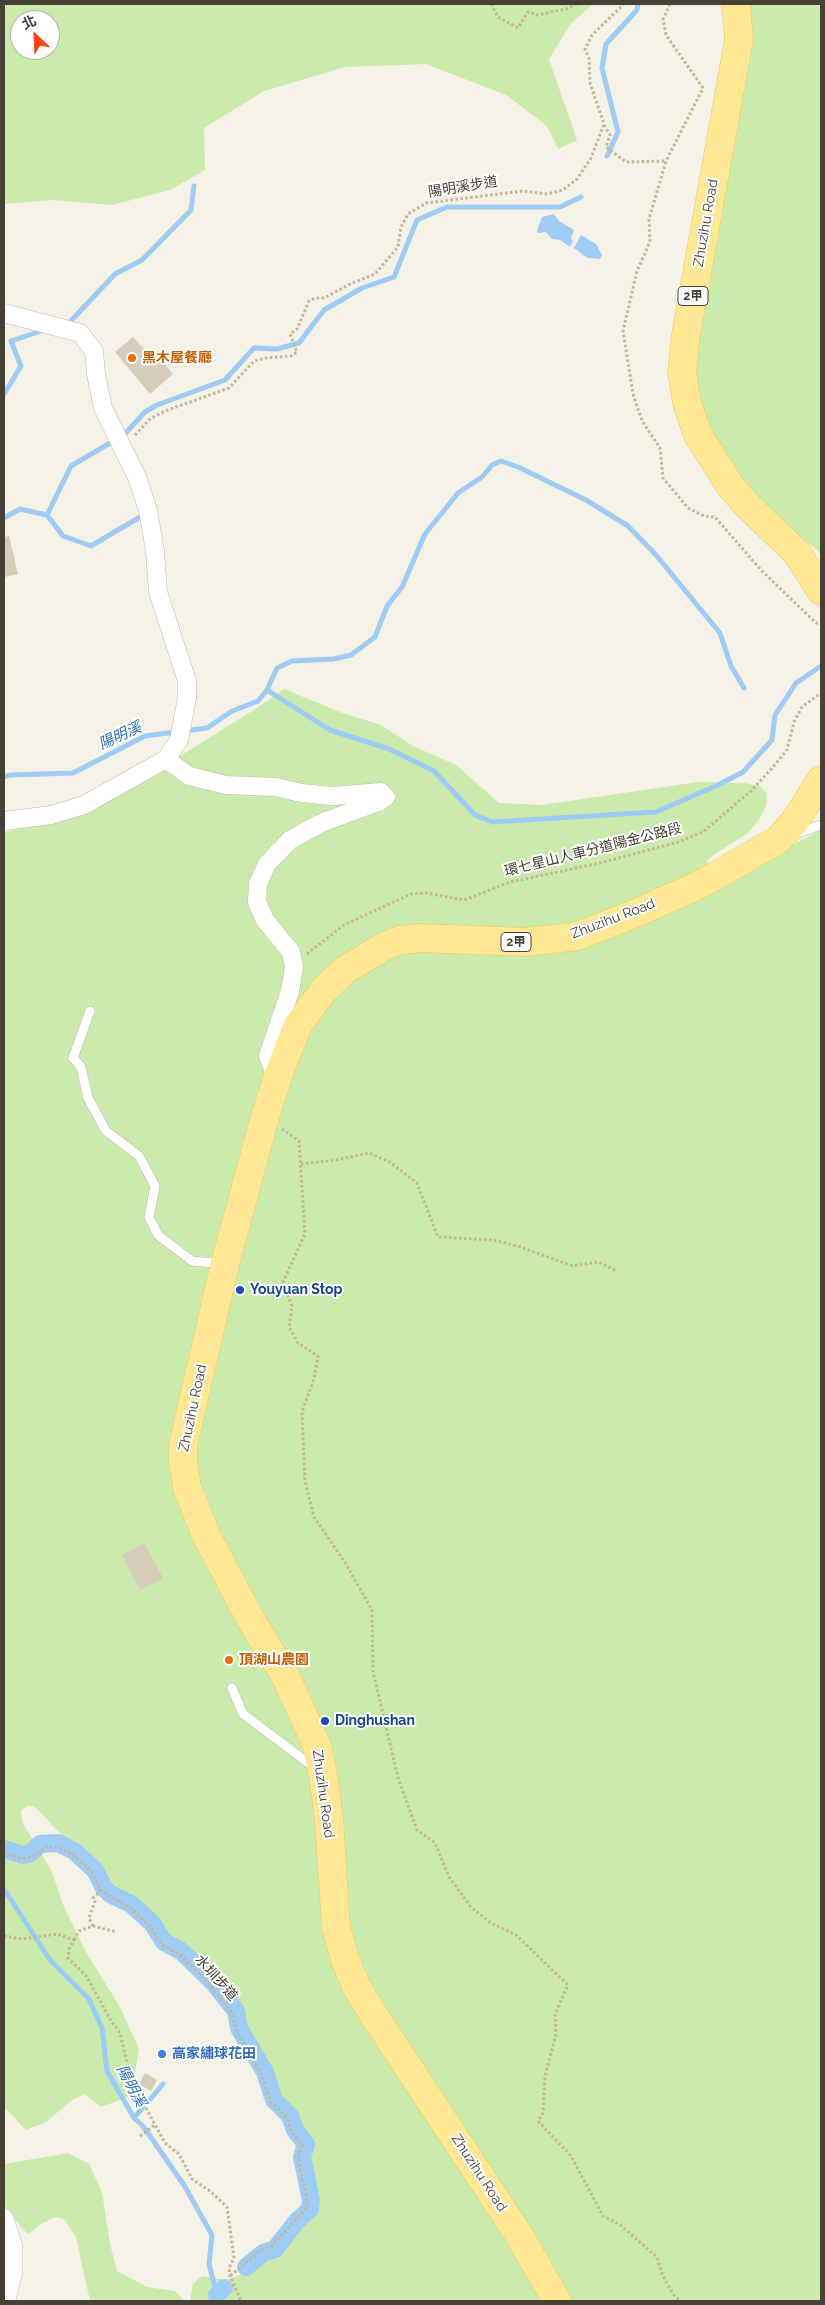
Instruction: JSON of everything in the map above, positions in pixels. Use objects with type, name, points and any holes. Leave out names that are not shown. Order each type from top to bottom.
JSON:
[{"type":"main road","name":"Zhuzihu Road","points":[[736,4],[739,39],[686,334],[682,372],[687,403],[698,435],[731,487],[797,553],[821,591]]},
{"type":"main road","name":"2甲","points":[[798,828],[821,780]]},
{"type":"main road","name":"Zhuzihu Road","points":[[556,2301],[519,2235],[371,2011],[348,1968],[336,1927],[329,1820],[317,1746],[287,1679],[251,1620],[206,1535],[189,1493],[182,1462],[183,1445],[225,1264],[265,1117],[277,1079],[298,1025],[324,990],[345,970],[384,947],[400,940],[421,938],[526,942],[578,936],[701,884],[798,828]]},
{"type":"street","points":[[4,313],[80,333],[94,351],[96,374],[103,408],[137,477],[148,510],[155,551],[158,592],[187,681],[187,698],[179,740],[166,759],[84,805],[50,815],[4,821]]},
{"type":"street","points":[[166,759],[189,776],[226,785],[276,787],[302,793],[332,796],[381,792],[386,797],[378,802],[321,823],[290,840],[267,864],[258,884],[256,902],[265,920],[291,952],[294,967],[290,991],[268,1056],[277,1079]]},
{"type":"street","points":[[4,2218],[14,2245],[13,2273],[6,2301]]},
{"type":"lane","points":[[90,1011],[73,1058],[81,1068],[88,1098],[106,1131],[139,1156],[154,1186],[149,1217],[158,1235],[192,1261],[225,1264]]},
{"type":"lane","points":[[232,1688],[243,1714],[323,1774]]},
{"type":"path","points":[[491,4],[498,17],[518,28],[528,12],[537,14],[566,9],[577,4]]},
{"type":"path","points":[[624,4],[592,35],[585,49],[589,58],[590,83],[604,124],[610,135],[606,146],[626,162],[666,161]]},
{"type":"path","name":"陽明溪步道","points":[[122,449],[150,419],[165,411],[229,388],[254,362],[266,358],[291,356],[297,352],[290,334],[297,329],[309,301],[316,298],[324,298],[350,284],[375,274],[398,247],[401,227],[408,214],[426,203],[437,201],[523,191],[547,194],[563,190],[577,179],[591,158],[604,124]]},
{"type":"path","name":"環七星山人車分道陽金公路段","points":[[294,967],[312,949],[344,926],[411,894],[426,892],[464,900],[510,882],[600,863],[678,842],[703,832],[751,791],[773,767],[787,750],[794,722],[802,707],[821,693]]},
{"type":"path","points":[[265,1117],[299,1141],[305,1234],[283,1282],[292,1306],[289,1327],[298,1343],[318,1356],[314,1380],[302,1412],[306,1481],[314,1517],[344,1560],[372,1610],[373,1671],[398,1778],[417,1830],[435,1843],[449,1876],[471,1907],[491,1923],[516,1936],[568,1985],[555,2014],[556,2034],[545,2076],[543,2113],[538,2121],[571,2156],[602,2216],[619,2224],[658,2257],[662,2274],[673,2294],[680,2301]]},
{"type":"path","points":[[301,1164],[336,1160],[369,1153],[390,1162],[417,1183],[438,1237],[493,1240],[517,1246],[573,1266],[598,1262],[617,1271]]},
{"type":"path","points":[[4,1853],[23,1859],[33,1856],[42,1848],[57,1847],[72,1854],[92,1872],[101,1891],[93,1898],[95,1902],[89,1918],[92,1926]]},
{"type":"path","name":"水圳步道","points":[[101,1891],[129,1907],[149,1925],[162,1944],[179,1954],[210,1985],[232,2013],[236,2030],[261,2074],[271,2102],[287,2118],[292,2132],[302,2145],[298,2157],[308,2200],[307,2207],[272,2246],[261,2250],[230,2276]]},
{"type":"path","points":[[116,1932],[92,1926],[79,1931],[69,1949],[68,1958],[87,1977],[110,2019],[120,2033],[133,2088],[141,2092],[147,2110],[165,2143],[179,2154],[192,2179],[210,2191],[227,2207],[234,2258],[229,2268],[230,2276],[242,2301]]},
{"type":"path","points":[[4,1936],[23,1939],[57,1934],[74,1940]]},
{"type":"path","points":[[140,2136],[156,2124]]},
{"type":"green space","points":[[4,4],[594,4],[572,22],[549,59],[577,140],[558,149],[547,126],[506,95],[426,64],[345,67],[264,91],[204,128],[205,170],[170,190],[112,205],[53,200],[4,204]]},
{"type":"green space","points":[[749,4],[821,4],[821,554],[756,498],[712,437],[695,398],[696,327]]},
{"type":"green space","points":[[284,689],[340,712],[381,725],[413,746],[456,765],[499,803],[542,805],[698,782],[744,783],[760,786],[767,794],[766,806],[759,820],[748,833],[712,856],[707,861],[708,869],[781,851],[821,830],[821,2301],[190,2301],[193,2284],[202,2276],[225,2280],[248,2272],[273,2252],[299,2226],[310,2205],[310,2171],[303,2138],[213,1985],[182,1954],[164,1927],[101,1877],[33,1806],[27,1806],[21,1810],[22,1822],[51,1870],[64,1907],[86,1952],[120,2007],[139,2049],[131,2096],[101,2107],[85,2094],[72,2100],[46,2122],[26,2130],[4,2107],[4,832],[52,822],[159,769]]},
{"type":"green space","points":[[68,2153],[89,2164],[102,2192],[110,2244],[117,2271],[147,2287],[175,2291],[184,2301],[90,2301],[76,2237],[64,2219],[55,2217],[39,2225],[29,2234],[22,2229],[10,2211],[4,2206],[4,2164]]},
{"type":"water","points":[[554,214],[559,221],[574,230],[571,238],[573,241],[570,247],[560,240],[552,239],[546,232],[538,233],[537,231],[542,217]]},
{"type":"water","points":[[581,235],[596,244],[602,255],[600,259],[588,258],[574,248]]},
{"type":"building","points":[[133,337],[150,356],[155,352],[173,374],[150,394],[115,352]]},
{"type":"building","points":[[9,536],[18,574],[4,577],[4,537]]},
{"type":"building","points":[[144,1543],[163,1578],[140,1590],[122,1555]]},
{"type":"building","points":[[145,2073],[157,2080],[151,2091],[139,2084]]},
{"type":"waterway","points":[[607,156],[618,132],[602,68],[606,44],[637,10],[638,4]]},
{"type":"waterway","points":[[69,323],[115,274],[142,260],[191,210],[194,186]]},
{"type":"waterway","points":[[122,437],[145,412],[157,405],[225,380],[254,348],[277,349],[299,343],[324,310],[362,288],[394,277],[417,220],[447,207],[560,207],[581,197]]},
{"type":"waterway","points":[[4,394],[21,366],[11,341],[41,331]]},
{"type":"waterway","points":[[47,515],[71,466],[110,443]]},
{"type":"waterway","points":[[4,777],[10,775],[73,773],[145,736],[207,728],[232,711],[258,701],[267,690],[277,668],[292,661],[334,659],[351,655],[375,637],[387,606],[402,587],[425,534],[458,493],[482,477],[492,465],[501,461],[518,467],[586,500],[628,526],[656,555],[720,633],[731,666],[744,688]]},
{"type":"waterway","points":[[4,518],[20,509],[47,515],[63,536],[91,546],[140,517]]},
{"type":"waterway","points":[[267,690],[330,730],[389,749],[434,771],[475,815],[492,822],[656,812],[718,785],[743,772],[772,740],[775,715],[796,683],[821,666]]},
{"type":"waterway","points":[[4,1849],[23,1855],[31,1853],[40,1844],[58,1843],[74,1851],[95,1870],[104,1888],[110,1894],[131,1904],[152,1923],[164,1942],[181,1951],[213,1982],[236,2011],[239,2028],[265,2072],[274,2100],[290,2116],[295,2130],[306,2144],[302,2157],[311,2200],[310,2209],[297,2221],[275,2249],[263,2253],[246,2267]]},
{"type":"waterway","name":"陽明溪","points":[[4,1889],[50,1960],[89,1999],[102,2028],[107,2071],[134,2118],[143,2126],[184,2185],[212,2235],[209,2264],[217,2295],[221,2301]]},
{"type":"waterway","points":[[147,2103],[163,2084]]},
{"type":"waterway","points":[[134,2118],[143,2107]]},
{"type":"waterway","points":[[217,2295],[224,2288]]},
{"type":"place","name":"黑木屋餐廳","points":[[132,358]]},
{"type":"place","name":"Youyuan Stop","points":[[240,1290]]},
{"type":"place","name":"頂湖山農園","points":[[229,1660]]},
{"type":"place","name":"Dinghushan","points":[[325,1721]]},
{"type":"place","name":"高家繡球花田","points":[[162,2054]]}]
